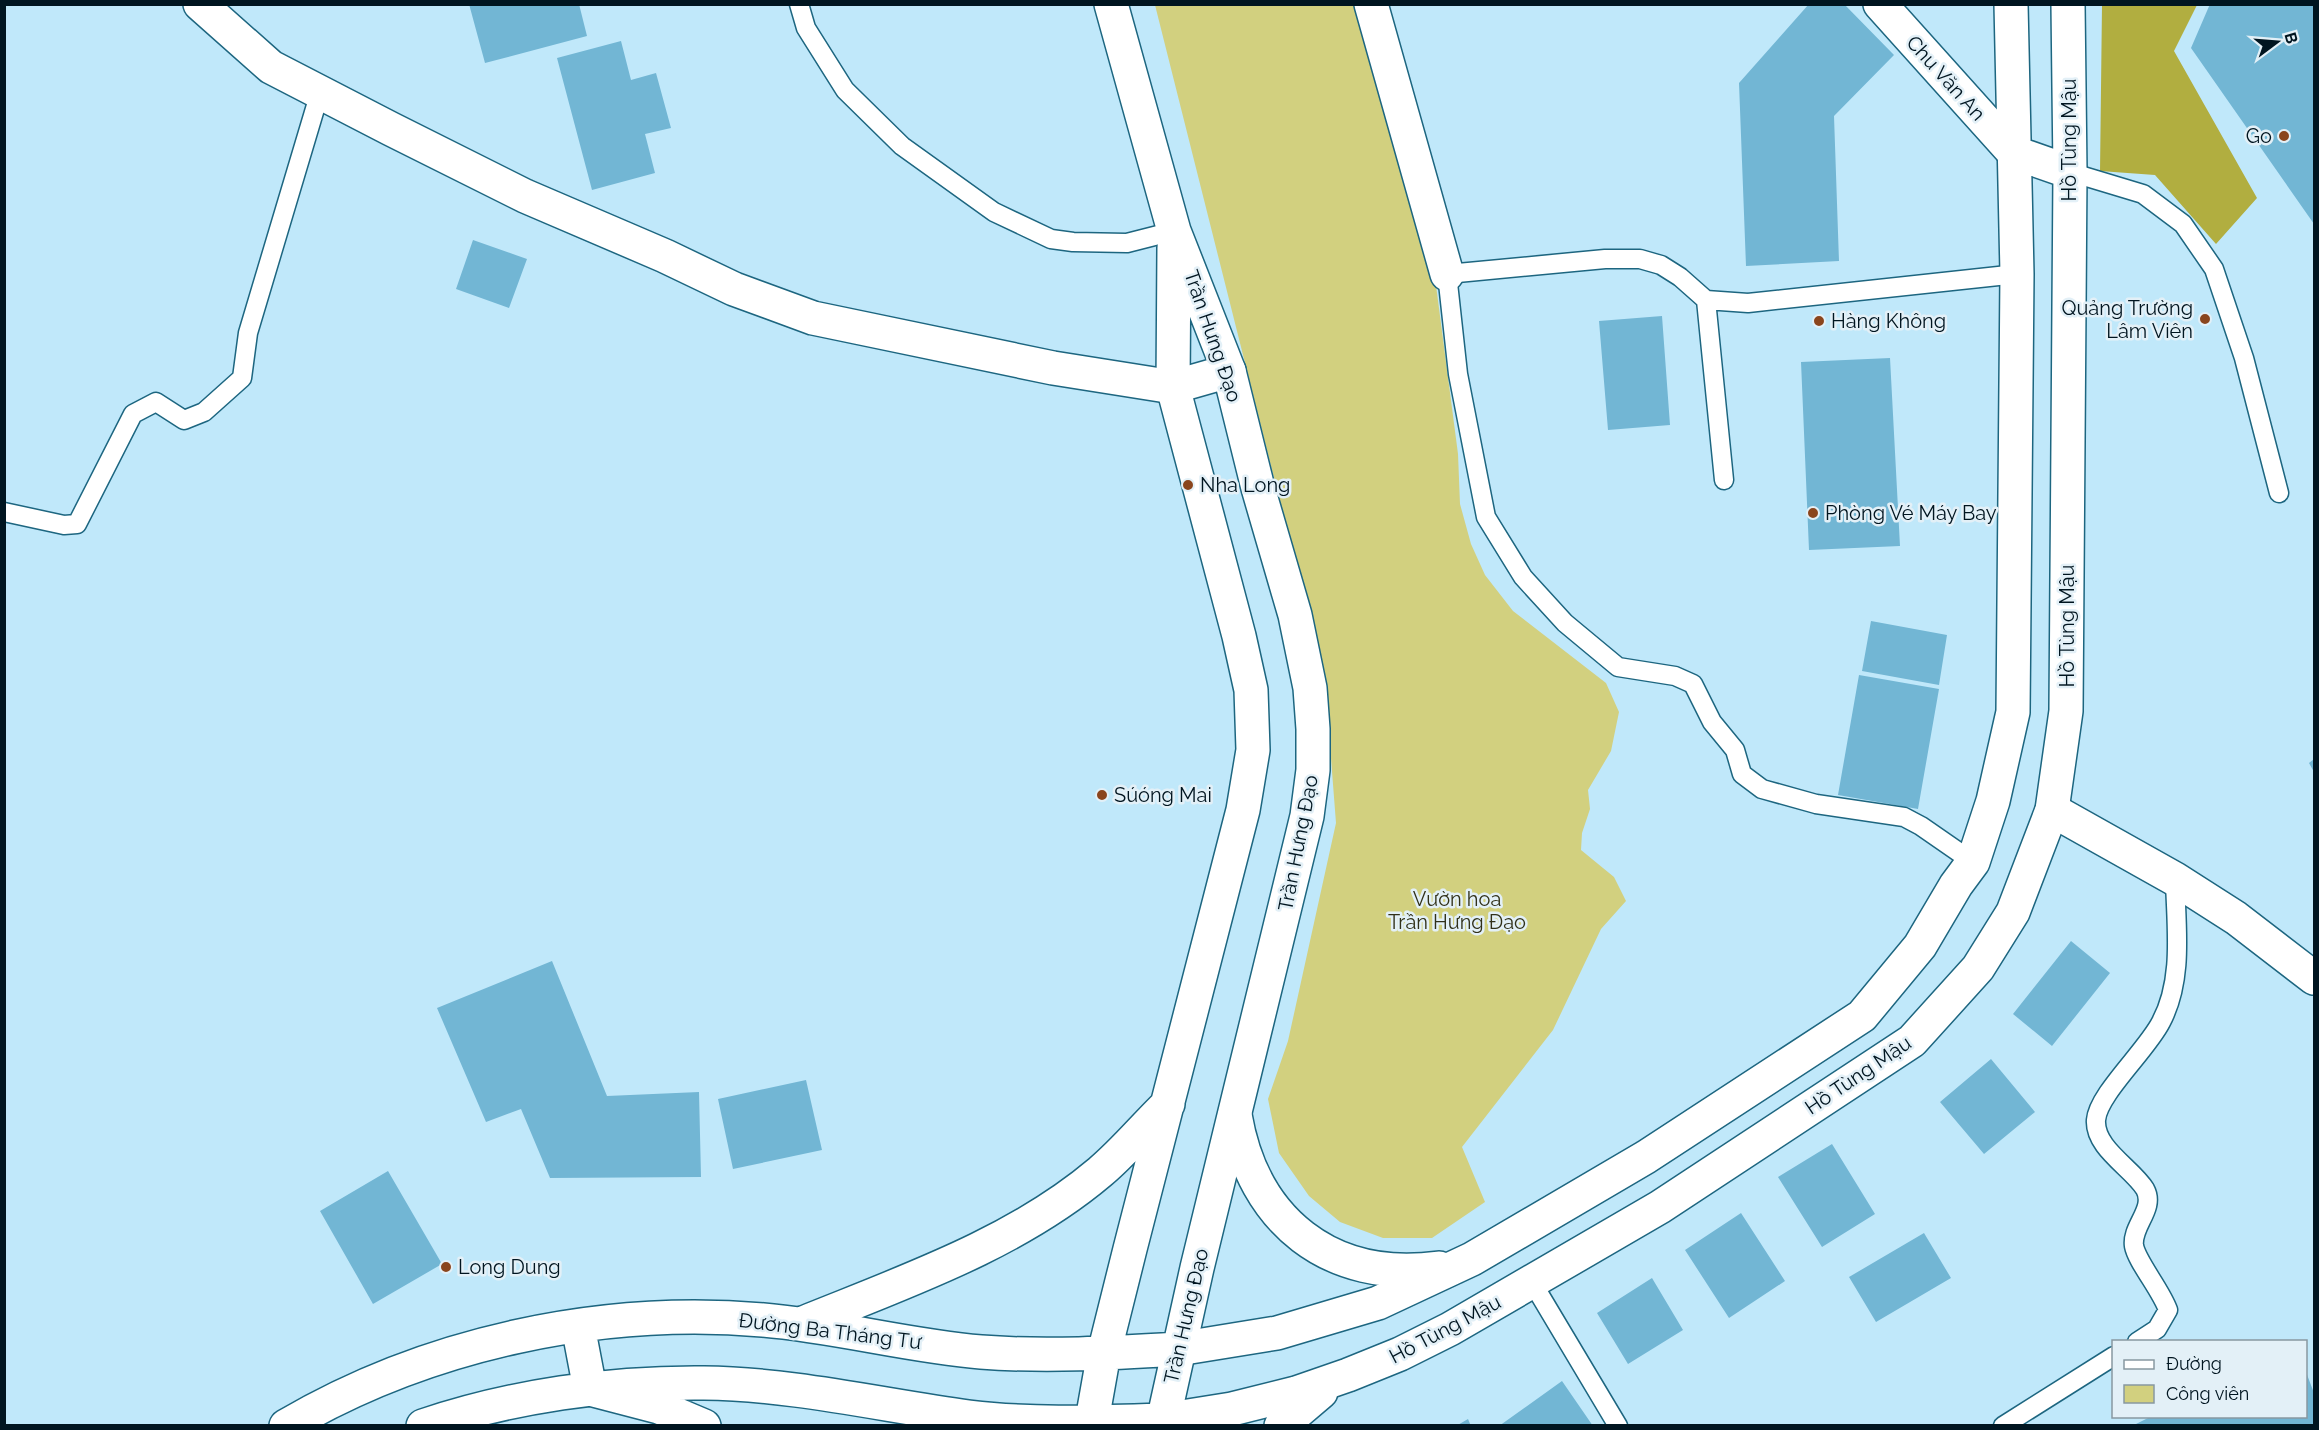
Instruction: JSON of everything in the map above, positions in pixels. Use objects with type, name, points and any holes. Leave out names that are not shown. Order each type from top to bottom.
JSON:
[{"type":"main road","points":[[200,4],[271,67],[525,196],[665,256],[734,289],[813,318],[1053,368],[1173,387],[1229,371]]},
{"type":"main road","name":"Trần Hưng Đạo","points":[[1111,4],[1174,231],[1229,371],[1258,488],[1295,615],[1311,688],[1313,729],[1313,770],[1307,816],[1178,1349],[1163,1423]]},
{"type":"main road","points":[[1371,4],[1447,274]]},
{"type":"main road","name":"Chu Văn An","points":[[1880,4],[2013,152]]},
{"type":"main road","points":[[1178,1349],[1278,1334],[1377,1303],[1472,1259],[1646,1157],[1862,1016],[1920,946],[1956,885],[1973,862],[1993,801],[2013,712],[2017,274],[2011,4]]},
{"type":"main road","name":"Hồ Tùng Mậu","points":[[1091,1424],[1163,1423],[1296,1393],[1348,1376],[1450,1329],[1660,1207],[1912,1041],[1978,968],[2013,912],[2052,810],[2066,711],[2070,172],[2068,4]]},
{"type":"main road","points":[[2013,152],[2070,172]]},
{"type":"main road","name":"Trần Hưng Đạo","points":[[1091,1424],[1104,1353],[1243,810],[1253,750],[1251,690],[1239,636],[1173,387],[1174,231]]},
{"type":"main road","points":[[2052,810],[2175,879],[2236,918],[2314,978]]},
{"type":"main road","points":[[801,1324],[911,1280],[987,1244],[1051,1209],[1101,1172],[1169,1102]]},
{"type":"main road","points":[[1235,1115],[1240,1143],[1262,1194],[1300,1235],[1326,1252],[1353,1263],[1383,1270],[1413,1272],[1443,1268],[1472,1259]]},
{"type":"main road","name":"Đường Ba Tháng Tư","points":[[286,1425],[352,1392],[407,1370],[486,1345],[520,1336],[578,1326],[639,1319],[700,1317],[762,1319],[979,1352],[1044,1354],[1178,1349]]},
{"type":"main road","points":[[578,1326],[590,1389]]},
{"type":"main road","points":[[1281,1425],[1318,1394],[1348,1376]]},
{"type":"main road","points":[[423,1425],[453,1415],[521,1399],[590,1389],[704,1383],[761,1387],[971,1417],[1091,1424]]},
{"type":"main road","points":[[590,1389],[659,1407],[704,1425]]},
{"type":"lane","points":[[800,4],[806,28],[845,90],[902,146],[994,212],[1051,239],[1073,242],[1127,243],[1174,231]]},
{"type":"lane","points":[[4,512],[64,525],[77,524],[133,414],[156,402],[184,420],[204,412],[242,378],[248,333],[320,92]]},
{"type":"lane","points":[[2070,172],[2143,194],[2183,224],[2214,269],[2244,358],[2279,493]]},
{"type":"lane","points":[[1973,862],[1922,826],[1904,817],[1816,804],[1762,789],[1742,774],[1735,750],[1712,722],[1693,684],[1675,676],[1618,667],[1564,623],[1523,578],[1486,518],[1458,374],[1447,274],[1605,259],[1640,259],[1661,265],[1680,277],[1706,300],[1748,303],[2017,274]]},
{"type":"lane","points":[[1706,300],[1725,480]]},
{"type":"lane","points":[[2139,1340],[2157,1329],[2168,1310],[2164,1297],[2134,1246],[2135,1234],[2148,1202],[2145,1190],[2112,1154],[2096,1128],[2099,1107],[2147,1044],[2161,1022],[2173,992],[2177,961],[2175,879]]},
{"type":"lane","points":[[1532,1282],[1618,1425]]},
{"type":"lane","points":[[2003,1425],[2112,1357]]},
{"type":"green space","name":"Vườn hoa Trần Hưng Đạo","points":[[1356,4],[1434,270],[1458,454],[1460,504],[1471,544],[1485,575],[1513,611],[1606,683],[1619,712],[1611,751],[1588,790],[1590,809],[1582,833],[1581,850],[1614,877],[1626,901],[1601,929],[1553,1030],[1462,1147],[1485,1202],[1432,1238],[1383,1238],[1340,1222],[1309,1196],[1279,1153],[1268,1099],[1288,1041],[1336,823],[1325,681],[1155,5]]},
{"type":"shaded area","points":[[2102,5],[2197,5],[2174,51],[2257,198],[2216,244],[2155,175],[2100,171]]},
{"type":"building","points":[[469,4],[579,4],[587,36],[485,63]]},
{"type":"building","points":[[1809,4],[1844,4],[1894,55],[1834,116],[1839,261],[1746,266],[1739,83]]},
{"type":"building","name":"Go","points":[[2210,4],[2314,4],[2314,224],[2191,48]]},
{"type":"building","points":[[621,41],[631,80],[656,73],[671,128],[645,134],[655,173],[592,190],[557,58]]},
{"type":"building","points":[[473,240],[527,259],[509,308],[456,289]]},
{"type":"building","points":[[1662,316],[1670,425],[1608,430],[1599,321]]},
{"type":"building","points":[[1890,358],[1900,546],[1809,550],[1801,362]]},
{"type":"building","points":[[1871,621],[1947,635],[1939,685],[1862,671]]},
{"type":"building","points":[[1859,675],[1939,689],[1918,809],[1838,795]]},
{"type":"building","points":[[2314,759],[2314,772],[2309,763]]},
{"type":"building","points":[[2071,941],[2110,973],[2052,1046],[2013,1014]]},
{"type":"building","points":[[552,961],[607,1096],[699,1092],[701,1177],[550,1178],[521,1109],[486,1122],[437,1008]]},
{"type":"building","points":[[1991,1059],[2035,1112],[1984,1154],[1940,1102]]},
{"type":"building","points":[[806,1080],[822,1150],[733,1169],[718,1099]]},
{"type":"building","points":[[1832,1144],[1875,1214],[1822,1247],[1778,1177]]},
{"type":"building","points":[[388,1171],[442,1264],[373,1304],[320,1211]]},
{"type":"building","points":[[1741,1213],[1785,1281],[1729,1318],[1685,1250]]},
{"type":"building","points":[[1924,1233],[1951,1278],[1876,1322],[1849,1277]]},
{"type":"building","points":[[1652,1278],[1683,1330],[1628,1364],[1597,1313]]},
{"type":"building","points":[[2307,1375],[2314,1393],[2314,1426],[2132,1426],[2148,1418],[2307,1418]]},
{"type":"building","points":[[1562,1381],[1593,1426],[1499,1426]]},
{"type":"building","points":[[1468,1419],[1471,1426],[1456,1426]]},
{"type":"place","name":"Go","points":[[2284,136]]},
{"type":"place","name":"Quảng Trường Lâm Viên","points":[[2205,319]]},
{"type":"place","name":"Hàng Không","points":[[1819,321]]},
{"type":"place","name":"Nha Long","points":[[1188,485]]},
{"type":"place","name":"Phòng Vé Máy Bay","points":[[1813,513]]},
{"type":"place","name":"Súóng Mai","points":[[1102,795]]},
{"type":"place","name":"Long Dung","points":[[446,1267]]}]
